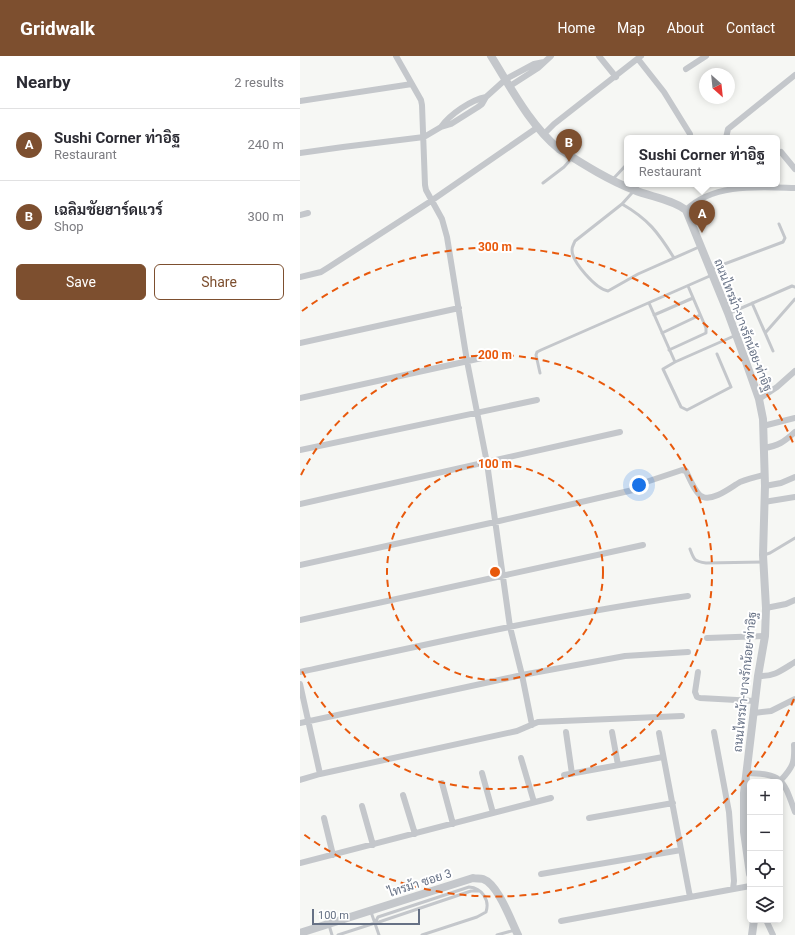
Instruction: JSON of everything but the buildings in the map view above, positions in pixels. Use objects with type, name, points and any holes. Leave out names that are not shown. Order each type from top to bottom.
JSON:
[{"type":"street","points":[[396,56],[422,105],[425,185],[431,201],[442,219],[446,232],[467,361],[487,463],[494,522],[510,626],[532,725]]},
{"type":"street","points":[[491,56],[538,127],[552,143],[573,158],[612,180],[624,183]]},
{"type":"street","points":[[300,154],[343,146],[424,137],[441,127],[447,118],[475,100],[486,97],[508,82],[538,68],[551,56]]},
{"type":"street","points":[[599,56],[616,77]]},
{"type":"street","points":[[686,69],[706,56]]},
{"type":"street","points":[[544,134],[554,124],[640,58],[664,92],[690,134]]},
{"type":"street","points":[[727,135],[728,129],[795,75]]},
{"type":"street","points":[[300,101],[412,84]]},
{"type":"street","points":[[300,277],[321,272],[329,267],[431,201],[538,127]]},
{"type":"street","points":[[781,152],[795,169]]},
{"type":"street","points":[[637,187],[686,210],[700,199],[728,187],[795,188]]},
{"type":"street","name":"ถนนไทรม้า-บางรักน้อย-ท่าอิฐ","points":[[686,210],[728,313],[759,399],[763,419],[765,486],[763,558],[766,608],[765,636],[758,676],[744,793],[744,832],[747,853]]},
{"type":"street","points":[[300,215],[308,213]]},
{"type":"street","points":[[300,343],[459,308]]},
{"type":"street","points":[[300,398],[500,354]]},
{"type":"street","points":[[759,399],[777,387],[795,371]]},
{"type":"street","points":[[300,450],[537,400]]},
{"type":"street","points":[[763,426],[795,418]]},
{"type":"street","points":[[300,504],[620,432]]},
{"type":"street","points":[[764,448],[776,446],[786,441],[795,432]]},
{"type":"street","points":[[646,482],[682,470],[686,471],[698,494],[703,497],[707,497],[717,495],[740,483],[764,475]]},
{"type":"street","points":[[765,486],[781,483],[795,477]]},
{"type":"street","points":[[300,565],[633,490]]},
{"type":"street","points":[[764,502],[795,497]]},
{"type":"street","points":[[300,620],[643,545]]},
{"type":"street","points":[[300,672],[510,626],[632,604],[688,596]]},
{"type":"street","points":[[766,608],[786,604],[795,600]]},
{"type":"street","points":[[707,638],[765,636]]},
{"type":"street","points":[[300,723],[522,675],[625,656],[688,652]]},
{"type":"street","points":[[758,676],[775,674],[795,662]]},
{"type":"street","points":[[698,672],[695,692],[700,698],[755,701]]},
{"type":"street","points":[[300,684],[320,774]]},
{"type":"street","points":[[754,713],[771,711],[795,699]]},
{"type":"street","points":[[300,780],[320,774],[517,731],[546,721],[682,716]]},
{"type":"street","points":[[566,732],[572,774]]},
{"type":"street","points":[[612,732],[618,765]]},
{"type":"street","points":[[714,732],[729,812],[734,881],[733,889]]},
{"type":"street","points":[[659,733],[690,897]]},
{"type":"street","points":[[782,779],[791,768],[794,760],[794,745]]},
{"type":"street","points":[[564,775],[663,757]]},
{"type":"street","points":[[521,758],[534,802]]},
{"type":"street","points":[[482,773],[493,813]]},
{"type":"street","points":[[746,773],[768,775],[778,779]]},
{"type":"street","points":[[442,783],[454,824]]},
{"type":"street","points":[[783,784],[795,812]]},
{"type":"street","points":[[403,795],[415,834]]},
{"type":"street","points":[[300,863],[551,798]]},
{"type":"street","points":[[589,818],[672,803]]},
{"type":"street","points":[[362,806],[373,845]]},
{"type":"street","points":[[324,818],[333,855]]},
{"type":"street","points":[[541,874],[681,850]]},
{"type":"street","name":"ไทรม้า ซอย 3","points":[[300,933],[315,932],[329,925],[473,878],[483,879],[496,890],[516,932]]},
{"type":"street","points":[[561,921],[747,887]]},
{"type":"street","points":[[752,935],[754,923]]},
{"type":"street","points":[[767,923],[773,935]]},
{"type":"lane","points":[[543,183],[573,158]]},
{"type":"lane","points":[[612,180],[624,167]]},
{"type":"lane","points":[[637,187],[622,204],[576,241],[573,246],[573,254],[576,261],[596,286],[608,291],[638,274],[700,247]]},
{"type":"lane","points":[[622,204],[639,214],[652,226],[674,258]]},
{"type":"lane","points":[[540,373],[536,355],[537,352],[688,286],[711,272],[783,242],[785,238],[779,224]]},
{"type":"lane","points":[[669,350],[706,333],[706,328],[688,286]]},
{"type":"lane","points":[[728,313],[792,286],[795,287]]},
{"type":"lane","points":[[654,315],[693,298]]},
{"type":"lane","points":[[766,332],[795,299]]},
{"type":"lane","points":[[649,303],[675,362]]},
{"type":"lane","points":[[752,304],[766,332],[773,351]]},
{"type":"lane","points":[[662,333],[700,315]]},
{"type":"lane","points":[[718,354],[731,387],[686,410],[681,407],[663,369],[675,362],[736,335]]},
{"type":"lane","points":[[690,549],[693,559],[697,562],[706,563],[763,558],[795,538]]},
{"type":"lane","points":[[338,935],[375,923],[378,917],[469,887],[476,888],[482,893],[487,901],[488,907],[486,912],[477,918],[422,935]]},
{"type":"lane","points":[[371,912],[379,935]]},
{"type":"lane","points":[[329,925],[332,935]]},
{"type":"lane","points":[[497,935],[516,932]]},
{"type":"place","name":"เฉลิมชัยฮาร์ดแวร์","points":[[569,162]]},
{"type":"place","name":"Sushi Corner ท่าอิฐ","points":[[702,233]]}]
